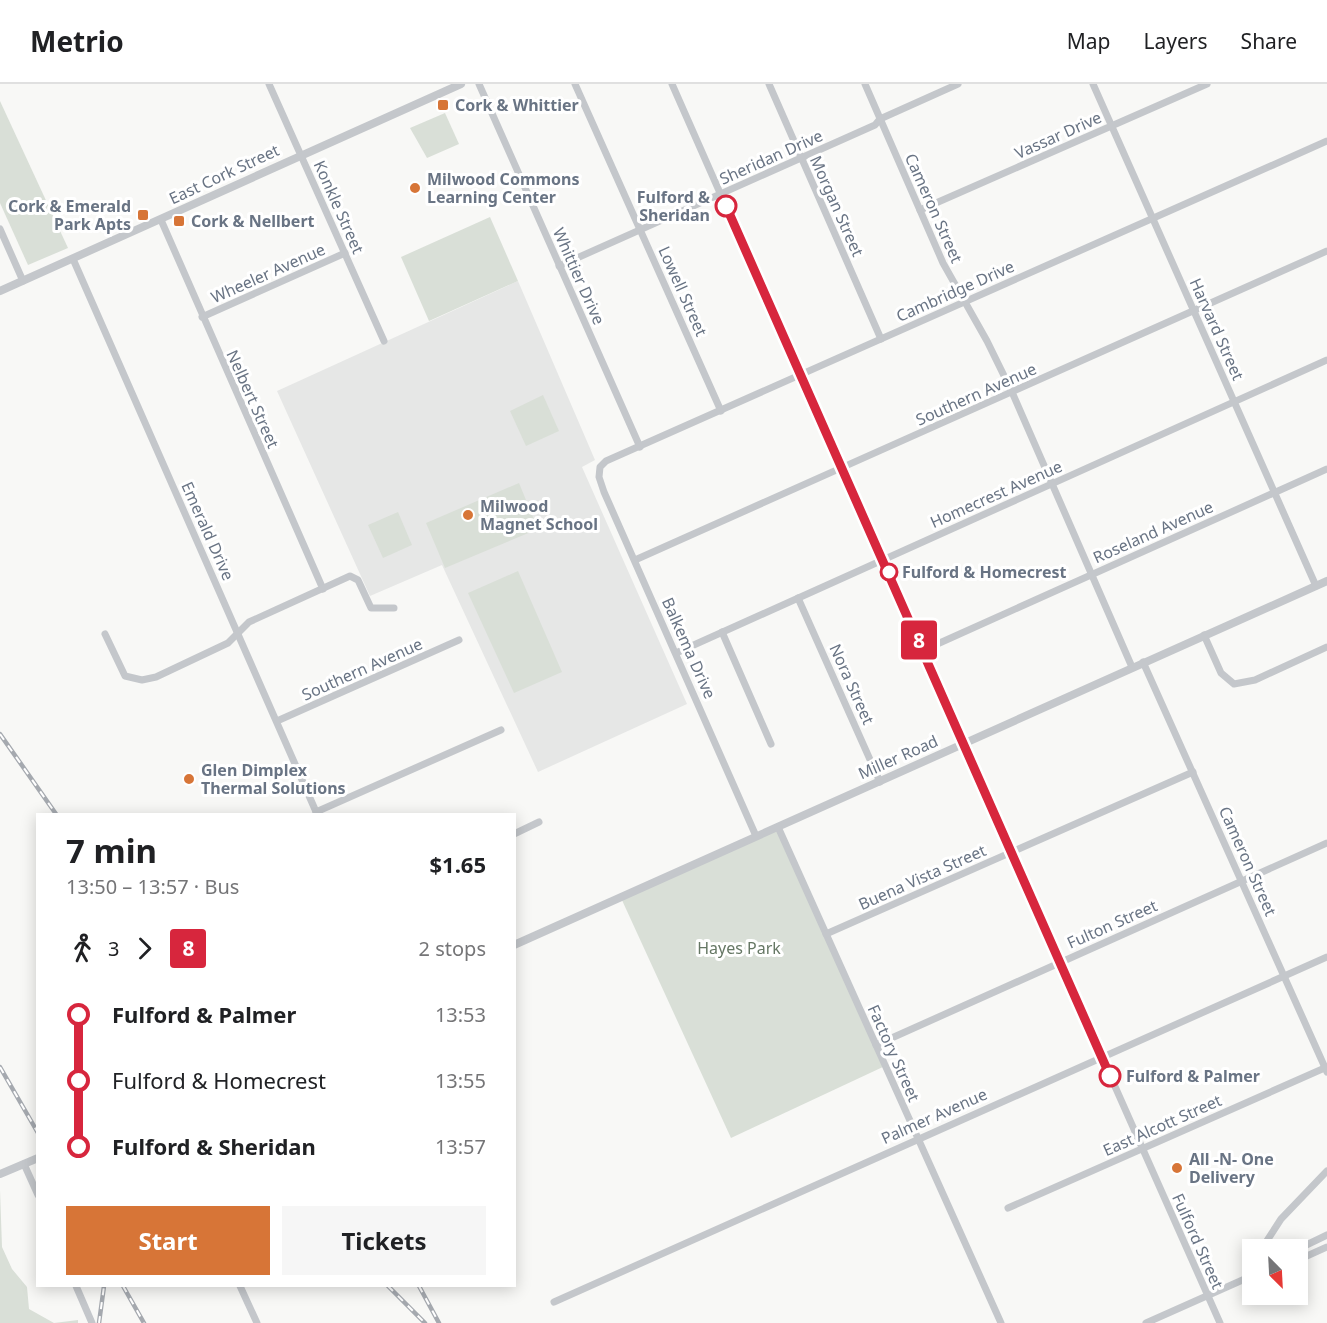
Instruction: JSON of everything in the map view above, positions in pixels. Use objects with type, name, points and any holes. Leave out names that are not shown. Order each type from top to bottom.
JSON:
[{"type":"street","name":"Konkle Street","points":[[269,84],[384,341]]},
{"type":"street","name":"East Cork Street","points":[[0,291],[161,220],[449,86],[461,84]]},
{"type":"street","name":"Whittier Drive","points":[[479,84],[640,447]]},
{"type":"street","name":"Lowell Street","points":[[575,84],[721,411]]},
{"type":"street","name":"Fulford Street","points":[[672,84],[924,650],[1058,963],[1220,1323]]},
{"type":"street","name":"Morgan Street","points":[[769,84],[881,339]]},
{"type":"street","name":"Cameron Street","points":[[864,84],[943,263],[1012,392],[1132,667]]},
{"type":"street","name":"Sheridan Drive","points":[[559,266],[875,125],[880,119],[958,84]]},
{"type":"street","name":"Harvard Street","points":[[1093,84],[1316,586]]},
{"type":"street","name":"Vassar Drive","points":[[920,210],[1207,84]]},
{"type":"street","name":"Cambridge Drive","points":[[598,471],[606,461],[801,376],[1153,216],[1327,141]]},
{"type":"street","name":"Nelbert Street","points":[[161,220],[323,589]]},
{"type":"street","points":[[0,229],[23,280]]},
{"type":"street","name":"Southern Avenue","points":[[635,560],[1327,251]]},
{"type":"street","name":"Wheeler Avenue","points":[[202,317],[345,253]]},
{"type":"street","name":"Emerald Drive","points":[[73,259],[317,813]]},
{"type":"street","name":"Homecrest Avenue","points":[[676,652],[1327,360]]},
{"type":"street","name":"Roseland Avenue","points":[[924,650],[1327,469]]},
{"type":"street","name":"Balkema Drive","points":[[598,471],[604,492],[756,836]]},
{"type":"street","points":[[105,634],[122,672],[128,678],[148,680],[228,643],[249,622],[354,576],[371,608],[394,609]]},
{"type":"street","name":"Miller Road","points":[[516,944],[1327,581]]},
{"type":"street","name":"Nora Street","points":[[798,598],[880,782]]},
{"type":"street","points":[[722,632],[771,744]]},
{"type":"street","points":[[1204,635],[1221,673],[1234,684],[1254,680],[1327,647]]},
{"type":"street","name":"Southern Avenue","points":[[277,721],[459,640]]},
{"type":"street","name":"Cameron Street","points":[[1143,662],[1326,1069]]},
{"type":"street","points":[[317,813],[501,730]]},
{"type":"street","name":"Buena Vista Street","points":[[826,934],[1193,772]]},
{"type":"street","points":[[516,833],[539,822]]},
{"type":"street","name":"Factory Street","points":[[778,827],[1001,1323]]},
{"type":"street","name":"Fulton Street","points":[[876,1045],[1327,843]]},
{"type":"street","name":"Palmer Avenue","points":[[554,1302],[1327,957]]},
{"type":"street","name":"East Alcott Street","points":[[1008,1208],[1326,1069]]},
{"type":"street","points":[[0,1174],[36,1159]]},
{"type":"street","points":[[24,1164],[36,1191]]},
{"type":"street","points":[[1268,1239],[1281,1219],[1327,1171]]},
{"type":"street","points":[[1308,1244],[1327,1235]]},
{"type":"street","points":[[1308,1256],[1327,1247]]},
{"type":"street","points":[[1146,1323],[1242,1281]]},
{"type":"street","points":[[76,1287],[92,1323]]},
{"type":"street","points":[[240,1287],[257,1323]]},
{"type":"shaded area","name":"Milwood Magnet School","points":[[518,281],[595,460],[582,467],[687,704],[538,772],[442,565],[370,596],[277,391]]},
{"type":"green space","points":[[0,101],[68,248],[28,265],[0,203]]},
{"type":"green space","points":[[445,113],[459,144],[427,158],[410,128]]},
{"type":"green space","points":[[490,217],[518,281],[429,321],[401,257]]},
{"type":"green space","points":[[543,395],[559,431],[526,446],[510,411]]},
{"type":"green space","points":[[519,483],[538,529],[445,568],[426,523]]},
{"type":"green space","points":[[398,512],[412,545],[383,558],[368,525]]},
{"type":"green space","points":[[518,571],[562,672],[514,693],[468,593]]},
{"type":"green space","name":"Hayes Park","points":[[778,827],[885,1066],[731,1138],[621,898]]},
{"type":"green space","points":[[0,1190],[2,1247],[12,1269],[27,1287],[29,1309],[54,1323],[0,1323]]},
{"type":"green space","points":[[78,1320],[78,1323],[54,1323]]},
{"type":"railway","points":[[0,734],[55,813]]},
{"type":"railway","points":[[0,1067],[36,1130]]},
{"type":"railway","points":[[99,1323],[104,1287]]},
{"type":"railway","points":[[124,1287],[144,1323]]},
{"type":"railway","points":[[389,1287],[425,1323]]},
{"type":"railway","points":[[420,1287],[439,1323]]},
{"type":"bus line","name":"8","points":[[726,206],[924,650],[1058,963],[1110,1076]]},
{"type":"place","name":"Cork & Whittier","points":[[443,105]]},
{"type":"place","name":"Milwood Commons Learning Center","points":[[415,188]]},
{"type":"place","name":"Fulford & Sheridan","points":[[726,206]]},
{"type":"place","name":"Cork & Emerald Park Apts","points":[[143,215]]},
{"type":"place","name":"Cork & Nellbert","points":[[179,221]]},
{"type":"place","name":"Milwood Magnet School","points":[[468,515]]},
{"type":"place","name":"Fulford & Homecrest","points":[[889,572]]},
{"type":"place","name":"Glen Dimplex Thermal Solutions","points":[[189,779]]},
{"type":"place","name":"Fulford & Palmer","points":[[1110,1076]]},
{"type":"place","name":"All -N- One Delivery","points":[[1177,1168]]}]
